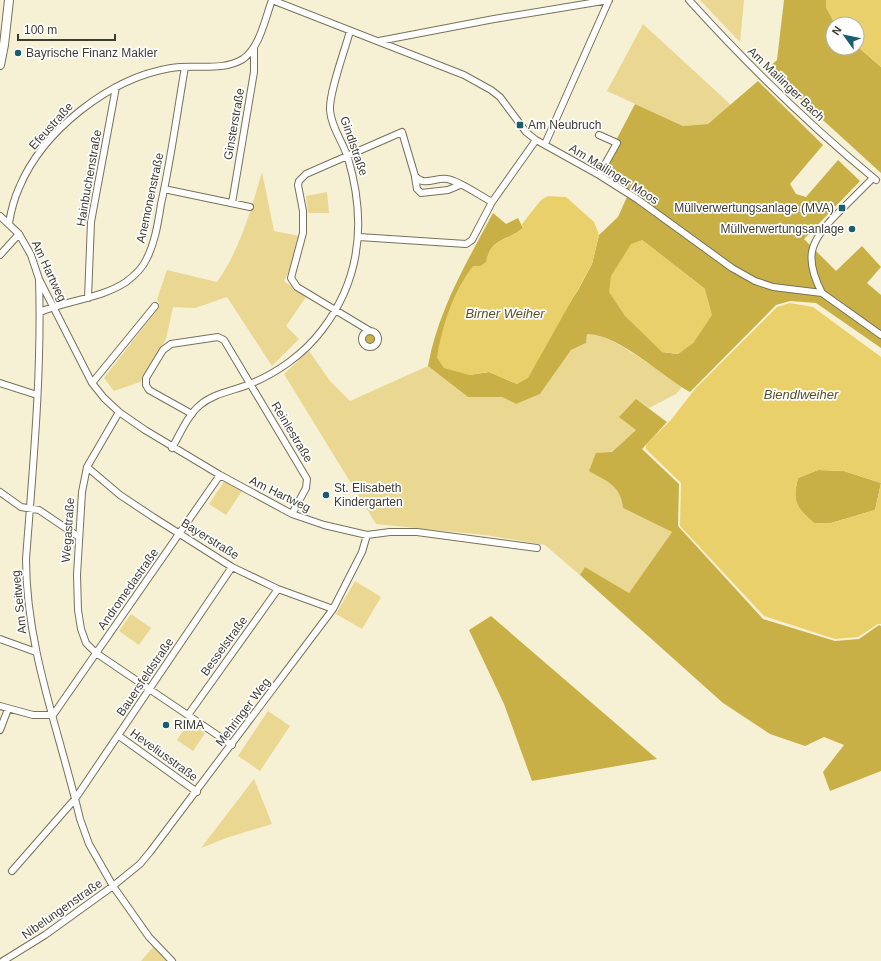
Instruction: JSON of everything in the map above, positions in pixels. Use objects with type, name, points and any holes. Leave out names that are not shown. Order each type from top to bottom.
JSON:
[{"type":"street","points":[[0,65],[4,45],[9,0]]},
{"type":"street","points":[[254,48],[272,0]]},
{"type":"street","name":"Am Mailinger Moos","points":[[272,0],[285,2],[350,31],[464,75],[491,90],[500,97],[523,128],[536,140],[599,175],[644,204],[732,268],[755,281],[773,287],[822,293],[881,335]]},
{"type":"street","points":[[379,41],[494,19],[609,0]]},
{"type":"street","points":[[545,144],[609,0]]},
{"type":"street","name":"Am Mailinger Bach","points":[[689,0],[769,84],[818,130],[875,179],[820,231],[813,246],[811,262],[814,278],[822,293]]},
{"type":"street","name":"Gindlstraße","points":[[172,448],[192,414],[200,405],[211,397],[250,384],[272,373],[306,348],[322,331],[336,310],[352,273],[359,237],[359,212],[355,183],[330,110],[332,95],[350,31]]},
{"type":"street","name":"Efeustraße","points":[[9,223],[19,186],[44,148],[79,110],[116,87],[159,70],[226,65],[242,59],[254,48]]},
{"type":"street","name":"Ginsterstraße","points":[[232,204],[254,72],[254,48]]},
{"type":"street","name":"Anemonenstraße","points":[[40,312],[53,306],[88,298],[125,282],[139,272],[153,245],[185,67]]},
{"type":"street","name":"Hainbuchenstraße","points":[[88,298],[91,222],[116,87]]},
{"type":"street","points":[[370,331],[297,287],[291,278],[303,233],[299,181],[306,174],[402,132],[415,176],[417,189],[421,193],[448,190],[460,185]]},
{"type":"street","points":[[599,135],[617,143],[599,175]]},
{"type":"street","points":[[359,237],[466,244],[472,240],[492,202],[536,140]]},
{"type":"street","points":[[415,176],[423,182],[447,179],[492,202]]},
{"type":"street","points":[[164,189],[250,207]]},
{"type":"street","name":"Am Hartweg","points":[[0,216],[19,234],[31,255],[39,279],[92,383],[104,398],[119,412],[172,448],[292,514],[324,525],[367,535],[390,532],[417,532],[537,548]]},
{"type":"street","points":[[0,255],[19,234]]},
{"type":"street","name":"Am Seitweg","points":[[39,279],[40,312],[37,395],[26,586],[36,652],[80,819],[89,844],[113,886]]},
{"type":"street","points":[[92,383],[155,306]]},
{"type":"street","points":[[192,414],[149,390],[146,385],[146,378],[164,350],[171,344],[218,337],[224,340],[250,384]]},
{"type":"street","points":[[0,383],[37,395]]},
{"type":"street","name":"Reinlestraße","points":[[250,384],[307,479],[306,488],[292,514]]},
{"type":"street","name":"Wegastraße","points":[[119,412],[87,467],[82,492],[77,575],[78,610],[81,629],[86,643],[96,653],[150,688],[232,745]]},
{"type":"street","name":"Bayerstraße","points":[[87,467],[120,495],[232,567],[278,589],[333,610]]},
{"type":"street","name":"Andromedastraße","points":[[53,715],[220,475]]},
{"type":"street","points":[[0,492],[21,506],[39,510],[79,537]]},
{"type":"street","name":"Mehringer Weg","points":[[113,886],[140,864],[197,792],[333,610],[362,552],[367,535]]},
{"type":"street","name":"Bauersfeldstraße","points":[[12,871],[75,799],[232,567]]},
{"type":"street","name":"Besselstraße","points":[[188,715],[278,589]]},
{"type":"street","points":[[0,639],[36,652]]},
{"type":"street","points":[[0,706],[8,710],[42,717],[53,715]]},
{"type":"street","points":[[0,730],[8,710]]},
{"type":"street","name":"Heveliusstraße","points":[[119,736],[197,792]]},
{"type":"street","name":"Nibelungenstraße","points":[[3,961],[45,936],[113,886],[149,937],[172,961]]},
{"type":"shaded area","points":[[700,0],[744,0],[740,42]]},
{"type":"shaded area","points":[[784,0],[826,0],[826,7],[831,16],[825,16],[825,56],[865,56],[865,53],[881,67],[881,173],[767,69],[777,60]]},
{"type":"shaded area","points":[[643,24],[731,105],[708,124],[683,126],[607,91]]},
{"type":"shaded area","points":[[758,81],[823,145],[790,184],[796,194],[806,197],[838,160],[860,181],[804,239],[836,271],[862,246],[881,267],[867,283],[881,295],[881,348],[816,303],[790,301],[776,305],[690,392],[626,348],[599,336],[587,334],[586,343],[571,350],[540,394],[516,404],[502,397],[468,397],[428,366],[439,325],[454,287],[493,213],[506,224],[518,218],[523,228],[495,244],[491,248],[487,262],[481,266],[469,375],[489,372],[517,384],[578,290],[592,264],[599,235],[618,217],[630,190],[600,171],[635,104],[683,126],[708,124]],"holes":[[[642,240],[705,289],[694,342],[678,354],[662,352]]]},
{"type":"shaded area","points":[[262,172],[274,231],[299,236],[291,267],[284,281],[306,297],[286,326],[299,339],[272,366],[227,297],[195,308],[173,307],[166,339],[140,382],[114,391],[104,378],[160,306],[157,299],[167,270],[217,282],[232,257],[244,229]]},
{"type":"shaded area","points":[[327,192],[329,213],[308,213],[306,196]]},
{"type":"shaded area","points":[[373,333],[376,334],[376,344],[369,345],[366,344],[365,337],[366,334]]},
{"type":"shaded area","points":[[587,334],[604,336],[653,366],[682,387],[676,394],[649,408],[636,399],[636,430],[612,452],[615,486],[622,498],[623,508],[672,532],[629,593],[585,567],[580,575],[545,545],[485,535],[376,524],[284,374],[309,351],[330,381],[350,401],[428,366],[468,397],[502,397],[516,404],[540,394],[571,350],[586,343]]},
{"type":"shaded area","points":[[636,399],[667,422],[642,449],[679,484],[678,526],[763,619],[835,641],[859,639],[879,625],[881,626],[881,771],[830,791],[823,772],[844,745],[824,737],[805,746],[770,734],[723,703],[580,575],[585,567],[629,593],[672,532],[623,508],[622,500],[616,489],[607,481],[589,471],[596,453],[612,452],[636,430],[619,417]]},
{"type":"shaded area","points":[[818,470],[844,471],[881,483],[875,510],[831,523],[814,523],[799,508],[795,493],[798,478]]},
{"type":"shaded area","points":[[224,482],[231,483],[242,491],[226,515],[209,504]]},
{"type":"shaded area","points":[[355,581],[381,597],[362,629],[336,614]]},
{"type":"shaded area","points":[[131,614],[151,628],[139,645],[119,631]]},
{"type":"shaded area","points":[[491,616],[657,759],[532,781],[504,704],[469,630]]},
{"type":"shaded area","points":[[268,711],[290,726],[260,771],[238,756]]},
{"type":"shaded area","points":[[189,722],[205,733],[193,751],[177,740]]},
{"type":"shaded area","points":[[254,779],[272,824],[229,837],[201,848]]},
{"type":"shaded area","points":[[154,946],[168,961],[141,961]]},
{"type":"water","points":[[826,0],[881,0],[881,67],[865,53],[865,16],[831,16],[826,7]]},
{"type":"water","name":"Birner Weiher","points":[[548,196],[566,197],[594,222],[599,235],[592,264],[528,378],[517,384],[489,372],[469,375],[444,368],[437,358],[442,334],[449,310],[466,276],[473,266],[481,266],[486,262],[491,248],[523,228],[522,224],[541,200]]},
{"type":"water","points":[[642,240],[705,289],[712,315],[694,342],[678,354],[662,352],[625,316],[609,292],[611,276],[631,244]]},
{"type":"water","name":"Biendlweiher","points":[[790,303],[813,307],[881,357],[881,483],[881,624],[878,624],[858,637],[835,639],[764,616],[680,526],[681,483],[646,449],[646,444],[671,420],[695,389],[777,307]],"holes":[[[818,470],[844,471],[881,483],[875,510],[831,523],[814,523],[803,513],[797,504],[795,493],[798,478]]]},
{"type":"place","name":"Bayrische Finanz Makler","points":[[18,53]]},
{"type":"place","name":"Am Neubruch","points":[[520,125]]},
{"type":"place","name":"Müllverwertungsanlage (MVA)","points":[[842,208]]},
{"type":"place","name":"Müllverwertungsanlage","points":[[852,229]]},
{"type":"place","name":"St. Elisabeth Kindergarten","points":[[326,495]]},
{"type":"place","name":"RIMA","points":[[166,725]]}]
